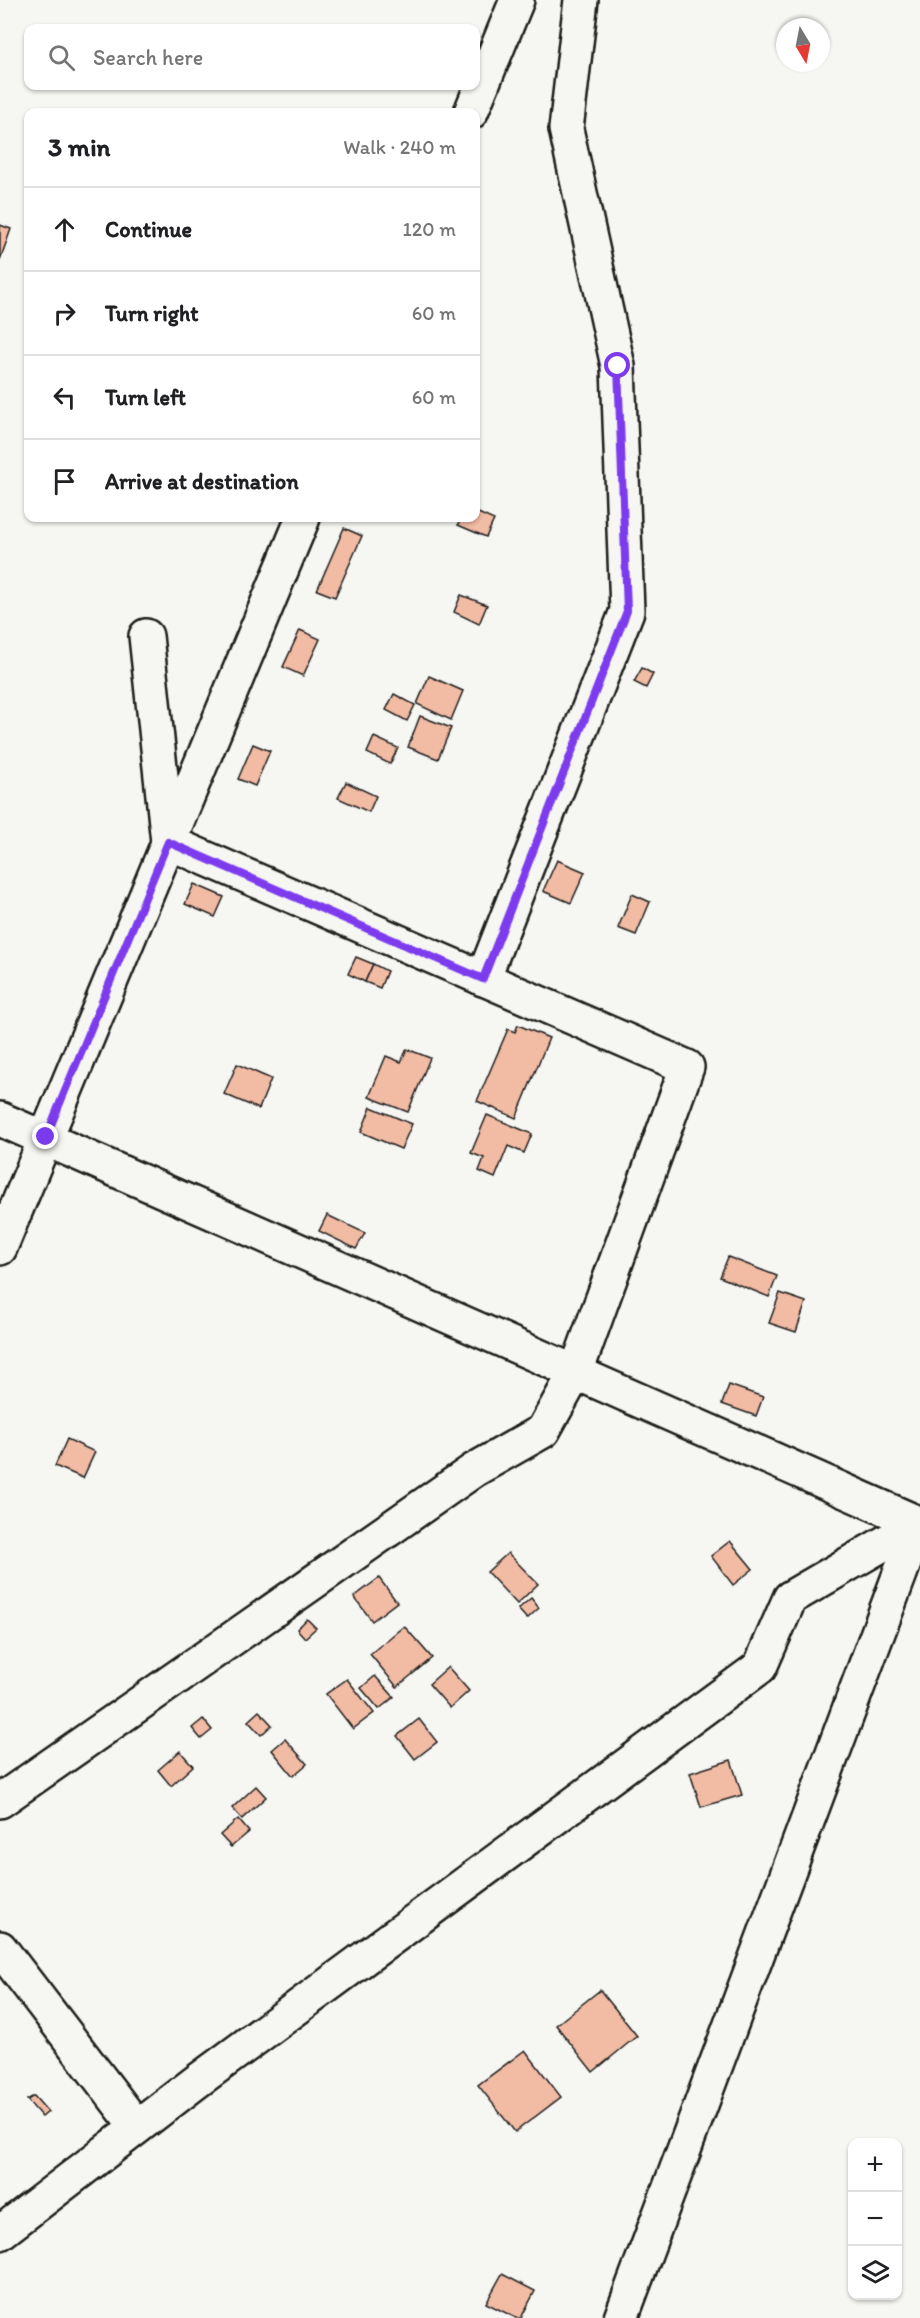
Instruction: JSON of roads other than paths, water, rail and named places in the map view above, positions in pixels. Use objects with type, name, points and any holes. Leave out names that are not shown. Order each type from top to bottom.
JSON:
[{"type":"street","points":[[473,108],[518,0]]},
{"type":"street","points":[[483,979],[627,611],[618,366],[566,129],[581,0]]},
{"type":"street","points":[[0,1248],[301,522]]},
{"type":"street","points":[[146,636],[168,842]]},
{"type":"street","points":[[0,1800],[474,1470],[543,1431],[576,1372],[687,1067],[168,842]]},
{"type":"street","points":[[0,1119],[46,1137],[920,1523]]},
{"type":"street","points":[[0,2233],[137,2127],[760,1667],[790,1598],[920,1523]]},
{"type":"street","points":[[621,2318],[920,1523]]},
{"type":"street","points":[[0,1948],[137,2127]]}]
